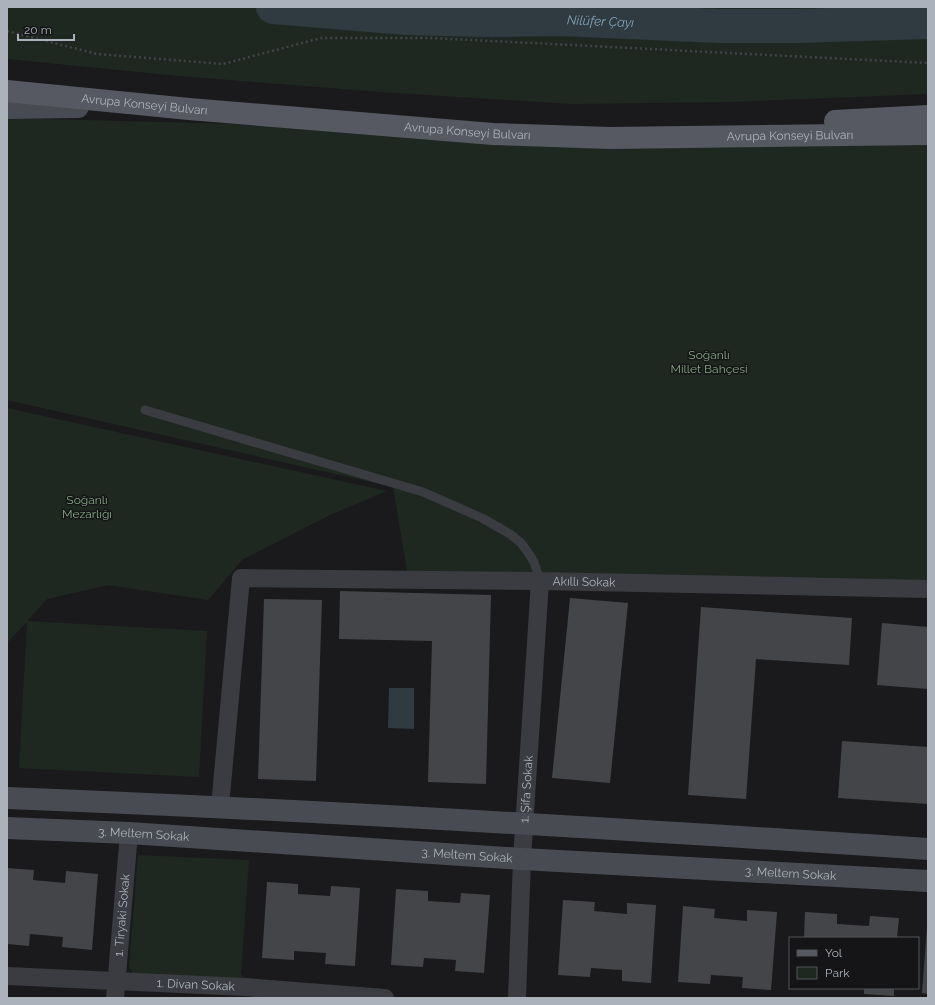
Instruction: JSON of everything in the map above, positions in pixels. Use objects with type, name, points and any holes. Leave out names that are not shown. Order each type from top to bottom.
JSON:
[{"type":"main road","name":"Avrupa Konseyi Bulvarı","points":[[7,91],[189,109],[493,134],[610,138],[928,134]]},
{"type":"main road","points":[[719,136],[852,119],[928,116]]},
{"type":"street","points":[[7,108],[54,106],[189,109]]},
{"type":"street","name":"Akıllı Sokak","points":[[220,806],[241,578],[540,581],[928,589]]},
{"type":"street","name":"1. Şifa Sokak","points":[[517,998],[522,858],[540,581]]},
{"type":"street","points":[[7,798],[220,806],[525,823],[928,849]]},
{"type":"street","name":"3. Meltem Sokak","points":[[7,828],[129,833],[522,858],[928,881]]},
{"type":"street","name":"1. Tiryaki Sokak","points":[[116,990],[129,833]]},
{"type":"street","name":"1. Divan Sokak","points":[[7,976],[116,990],[385,998]]},
{"type":"lane","points":[[145,410],[423,492],[482,518],[510,534],[521,543],[529,554],[534,562],[540,581]]},
{"type":"path","points":[[7,31],[97,54],[223,64],[321,38],[415,38],[928,63]]},
{"type":"green space","points":[[7,7],[928,7],[928,94],[732,102],[572,104],[394,93],[179,76],[7,59]]},
{"type":"green space","name":"Soğanlı Millet Bahçesi","points":[[7,118],[928,142],[928,590],[407,571],[393,487],[7,400]]},
{"type":"green space","name":"Soğanlı Mezarlığı","points":[[7,408],[387,491],[330,515],[242,560],[208,600],[108,585],[47,599],[27,621],[207,631],[199,777],[19,768],[27,622],[7,643]]},
{"type":"green space","points":[[138,855],[249,860],[241,974],[247,980],[133,974],[129,966]]},
{"type":"shaded area","points":[[389,688],[414,688],[414,729],[388,728]]},
{"type":"building","points":[[340,591],[491,595],[486,784],[428,782],[432,641],[339,639]]},
{"type":"building","points":[[570,598],[628,603],[610,783],[552,778]]},
{"type":"building","points":[[264,599],[322,600],[316,781],[258,779]]},
{"type":"building","points":[[701,607],[852,618],[849,665],[756,659],[746,799],[688,795]]},
{"type":"building","points":[[882,623],[928,627],[928,689],[877,685]]},
{"type":"building","points":[[842,741],[928,747],[928,804],[838,798]]},
{"type":"building","points":[[7,868],[34,870],[33,880],[65,883],[66,871],[98,874],[92,950],[62,947],[63,937],[30,934],[29,946],[7,944]]},
{"type":"building","points":[[267,882],[298,884],[298,894],[330,896],[331,886],[360,888],[355,966],[325,964],[326,953],[294,951],[294,960],[262,958]]},
{"type":"building","points":[[396,889],[428,891],[428,901],[460,903],[461,893],[490,895],[484,973],[455,971],[456,960],[424,958],[423,967],[391,965]]},
{"type":"building","points":[[563,900],[595,902],[594,911],[627,914],[627,903],[656,905],[651,983],[622,981],[622,970],[591,968],[590,977],[558,975]]},
{"type":"building","points":[[683,906],[715,909],[714,918],[747,921],[747,910],[777,912],[771,990],[742,988],[743,977],[711,975],[710,984],[678,982]]},
{"type":"building","points":[[805,912],[837,914],[837,924],[869,926],[870,916],[899,918],[897,937],[804,937]]},
{"type":"building","points":[[928,927],[928,994],[922,993]]},
{"type":"building","points":[[864,989],[894,989],[894,996],[864,994]]},
{"type":"waterway","name":"Nilüfer Çayı","points":[[273,7],[406,18],[483,20],[560,19],[719,26],[798,26],[928,22]]}]
